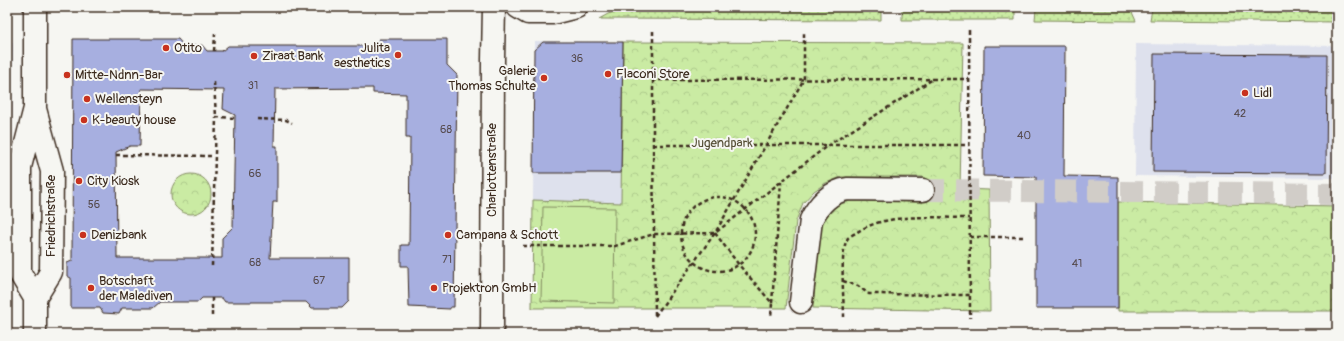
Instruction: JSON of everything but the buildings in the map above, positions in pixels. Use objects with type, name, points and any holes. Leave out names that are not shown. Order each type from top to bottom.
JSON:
[{"type":"street","name":"Friedrichstraße","points":[[35,7],[34,108],[20,167],[20,273],[34,298],[35,334]]},
{"type":"street","name":"Charlottenstraße","points":[[492,334],[494,7]]},
{"type":"street","points":[[518,7],[528,13],[552,13],[576,7]]},
{"type":"street","name":"Friedrichstraße","points":[[34,108],[52,171],[51,272],[34,298]]},
{"type":"street","points":[[801,302],[810,220],[816,208],[840,190],[923,190]]},
{"type":"path","points":[[969,30],[970,318]]},
{"type":"path","points":[[653,31],[652,80],[655,316],[695,263],[715,233],[767,146],[804,80],[804,31]]},
{"type":"path","points":[[214,51],[215,34]]},
{"type":"path","points":[[523,246],[615,246],[654,234],[715,233],[827,146],[933,79]]},
{"type":"path","points":[[652,80],[969,79]]},
{"type":"path","points":[[212,266],[216,117],[214,82]]},
{"type":"path","points":[[216,117],[235,118]]},
{"type":"path","points":[[257,119],[286,120],[292,123]]},
{"type":"path","points":[[653,145],[969,145]]},
{"type":"path","points":[[116,155],[214,156]]},
{"type":"path","points":[[771,317],[781,181]]},
{"type":"path","points":[[722,197],[734,201],[746,210],[752,219],[754,242],[749,253],[738,265],[722,270],[712,270],[703,268],[687,255],[682,245],[680,234],[683,221],[689,210],[698,202],[710,198],[722,197]]},
{"type":"path","points":[[844,317],[844,251],[848,238],[879,221],[903,218],[969,218]]},
{"type":"path","points":[[715,233],[738,265],[772,303]]},
{"type":"path","points":[[970,237],[1024,237]]},
{"type":"path","points":[[843,281],[858,286],[869,294],[970,294]]},
{"type":"path","points":[[212,298],[212,316]]},
{"type":"shaded area","points":[[7,30],[13,45],[10,322],[7,326]]},
{"type":"shaded area","points":[[534,41],[623,42],[621,203],[533,200]]},
{"type":"shaded area","points":[[1136,44],[1337,46],[1337,178],[1135,176]]},
{"type":"green space","points":[[628,7],[881,8],[881,20],[599,19]]},
{"type":"green space","points":[[902,9],[1015,9],[1015,20],[902,20]]},
{"type":"green space","points":[[1036,9],[1131,10],[1136,21],[1035,20]]},
{"type":"green space","points":[[1152,9],[1337,10],[1337,22],[1150,20]]},
{"type":"green space","name":"Jugendpark","points":[[623,42],[963,43],[960,189],[989,190],[990,311],[813,308],[821,221],[832,207],[850,201],[923,202],[923,177],[841,177],[826,183],[814,191],[803,203],[796,221],[786,308],[532,308],[533,200],[621,203]]},
{"type":"green space","points":[[195,174],[202,177],[208,183],[211,194],[210,202],[202,211],[195,214],[187,214],[180,211],[172,202],[171,190],[174,183],[183,175]]},
{"type":"green space","points":[[1118,202],[1337,206],[1337,311],[1118,311]]},
{"type":"green space","points":[[543,207],[615,208],[614,303],[541,301]]},
{"type":"tunnel","points":[[923,190],[1337,194]]},
{"type":"place","name":"Otito","points":[[166,48]]},
{"type":"place","name":"Julita aesthetics","points":[[398,55]]},
{"type":"place","name":"Ziraat Bank","points":[[254,56]]},
{"type":"place","name":"Flaconi Store","points":[[608,74]]},
{"type":"place","name":"Mitte-Ndnn-Bar","points":[[67,75]]},
{"type":"place","name":"Galerie Thomas Schulte","points":[[544,78]]},
{"type":"place","name":"Lidl","points":[[1245,93]]},
{"type":"place","name":"Wellensteyn","points":[[87,99]]},
{"type":"place","name":"K-beauty house","points":[[84,120]]},
{"type":"place","name":"City Kiosk","points":[[79,181]]},
{"type":"place","name":"Denizbank","points":[[83,235]]},
{"type":"place","name":"Campana & Schott","points":[[448,235]]},
{"type":"place","name":"Botschaft der Malediven","points":[[91,288]]},
{"type":"place","name":"Projektron GmbH","points":[[434,288]]}]
